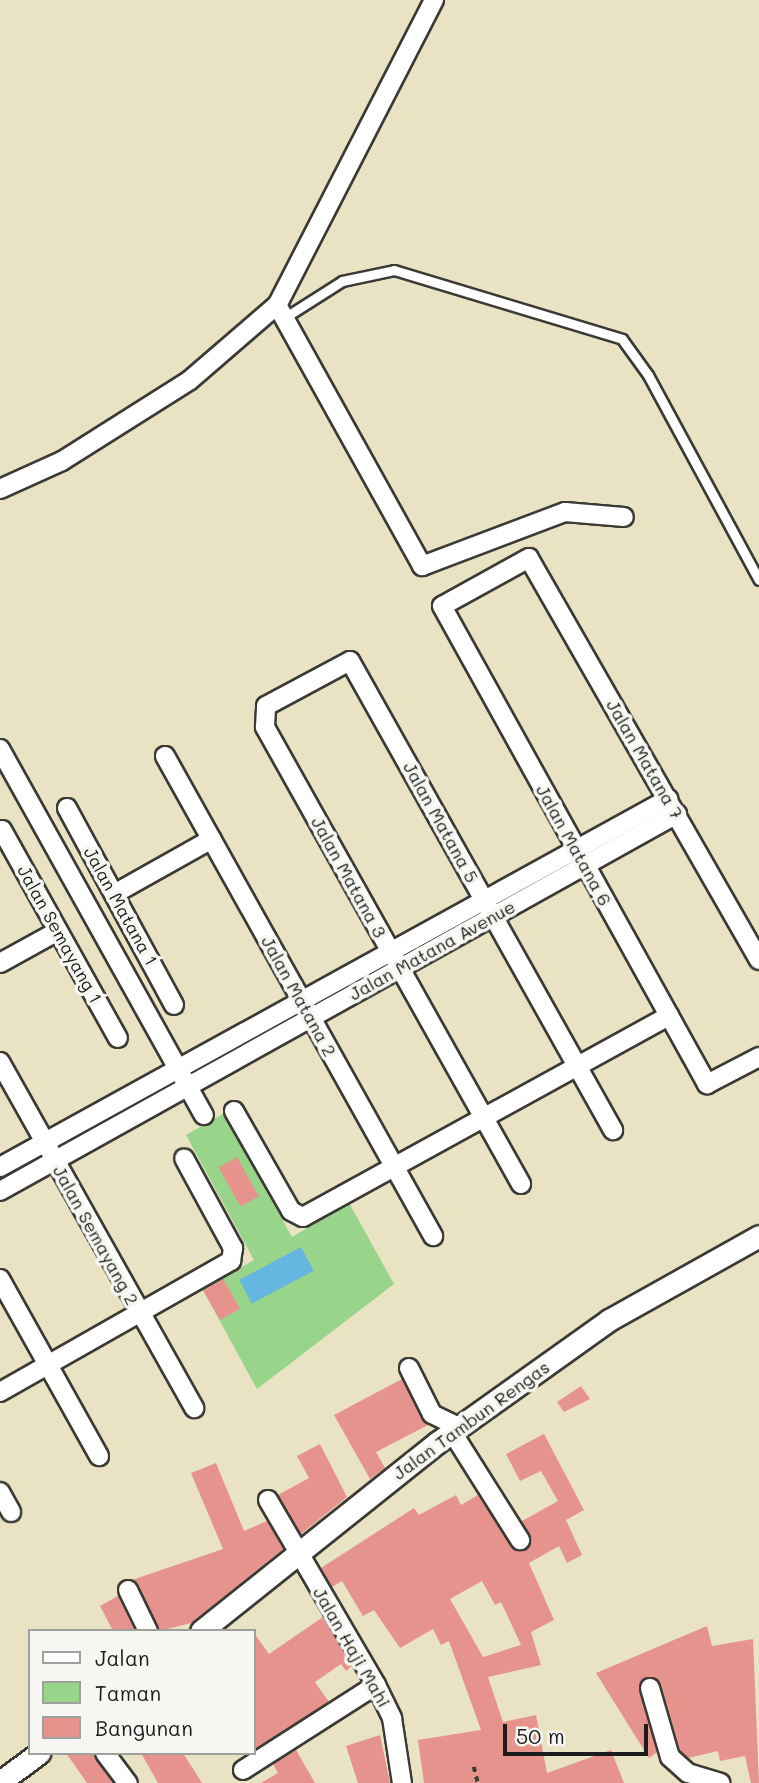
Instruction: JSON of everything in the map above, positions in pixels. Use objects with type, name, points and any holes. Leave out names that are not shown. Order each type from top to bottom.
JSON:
[{"type":"street","points":[[0,489],[62,461],[190,380],[280,311],[434,0]]},
{"type":"street","points":[[280,311],[422,566],[565,512],[624,517]]},
{"type":"street","name":"Jalan Matana 7","points":[[442,606],[529,558],[759,960]]},
{"type":"street","name":"Jalan Matana 6","points":[[442,606],[707,1084],[759,1057]]},
{"type":"street","name":"Jalan Matana 5","points":[[261,716],[266,706],[350,661],[613,1130]]},
{"type":"street","name":"Jalan Matana 3","points":[[261,716],[521,1184]]},
{"type":"street","points":[[0,749],[204,1115]]},
{"type":"street","name":"Jalan Matana 2","points":[[165,756],[433,1236]]},
{"type":"street","name":"Jalan Matana Avenue","points":[[0,1191],[400,967],[489,908],[673,806]]},
{"type":"street","name":"Jalan Matana 1","points":[[67,808],[174,1005]]},
{"type":"street","name":"Jalan Semayang 1","points":[[2,830],[118,1038]]},
{"type":"street","points":[[114,894],[212,839]]},
{"type":"street","name":"Jalan Matana Avenue","points":[[0,1167],[390,951],[489,908]]},
{"type":"street","points":[[0,963],[58,931]]},
{"type":"street","points":[[234,1111],[296,1217],[395,1167],[669,1016]]},
{"type":"street","name":"Jalan Semayang 2","points":[[0,1062],[43,1143],[194,1408]]},
{"type":"street","points":[[0,1392],[141,1314],[235,1255],[184,1158]]},
{"type":"street","name":"Jalan Tambun Rengas","points":[[204,1629],[303,1561],[609,1320],[759,1236]]},
{"type":"street","points":[[0,1279],[99,1456]]},
{"type":"street","points":[[409,1368],[432,1414],[459,1437],[520,1540]]},
{"type":"street","points":[[0,1492],[11,1512]]},
{"type":"street","name":"Jalan Haji Mahi","points":[[268,1500],[376,1685],[392,1718],[402,1783]]},
{"type":"street","points":[[128,1590],[147,1629]]},
{"type":"street","points":[[243,1770],[376,1685]]},
{"type":"street","points":[[650,1688],[670,1756],[688,1773],[720,1783]]},
{"type":"street","points":[[0,1782],[36,1755]]},
{"type":"street","points":[[107,1755],[128,1783]]},
{"type":"lane","points":[[280,311],[342,281],[394,270],[622,339],[648,375],[759,580]]},
{"type":"path","points":[[474,1766],[478,1783]]},
{"type":"green space","points":[[223,1114],[292,1237],[349,1203],[394,1284],[257,1389],[203,1290],[254,1260],[186,1135]]},
{"type":"water","points":[[301,1247],[314,1271],[252,1304],[239,1280]]},
{"type":"building","points":[[237,1157],[259,1196],[240,1207],[219,1167]]},
{"type":"building","points":[[223,1279],[240,1308],[220,1320],[203,1290]]},
{"type":"building","points":[[402,1379],[428,1425],[376,1452],[385,1468],[370,1479],[334,1415]]},
{"type":"building","points":[[581,1386],[590,1399],[564,1412],[557,1402]]},
{"type":"building","points":[[544,1434],[584,1510],[566,1520],[582,1555],[567,1563],[559,1546],[529,1563],[554,1620],[531,1632],[541,1665],[488,1677],[503,1722],[536,1715],[547,1773],[611,1750],[624,1783],[424,1783],[418,1740],[481,1730],[449,1641],[441,1645],[433,1629],[400,1648],[374,1610],[363,1616],[342,1581],[332,1587],[321,1568],[414,1508],[419,1515],[456,1495],[461,1505],[478,1495],[511,1547],[525,1550],[531,1539],[522,1521],[558,1501],[541,1471],[520,1481],[506,1454]],"holes":[[[482,1581],[495,1605],[501,1602],[521,1645],[483,1657],[450,1599]]]},
{"type":"building","points":[[320,1444],[347,1497],[301,1534],[278,1495],[309,1478],[297,1456]]},
{"type":"building","points":[[216,1463],[244,1531],[267,1521],[283,1549],[191,1623],[158,1629],[132,1580],[223,1549],[191,1473]]},
{"type":"building","points":[[118,1596],[134,1629],[112,1629],[100,1606]]},
{"type":"building","points":[[323,1617],[352,1666],[346,1671],[341,1664],[315,1682],[329,1702],[256,1748],[256,1636],[269,1654]]},
{"type":"building","points":[[707,1626],[712,1646],[753,1639],[759,1783],[751,1783],[745,1756],[720,1761],[718,1751],[688,1758],[680,1751],[661,1685],[652,1677],[639,1686],[657,1752],[649,1758],[596,1673]]},
{"type":"building","points":[[380,1735],[390,1783],[358,1783],[346,1746]]},
{"type":"building","points":[[296,1750],[315,1783],[261,1783],[278,1773],[273,1764]]},
{"type":"building","points":[[67,1755],[95,1755],[114,1783],[87,1783]]},
{"type":"building","points":[[142,1755],[184,1755],[202,1783],[158,1783]]}]
